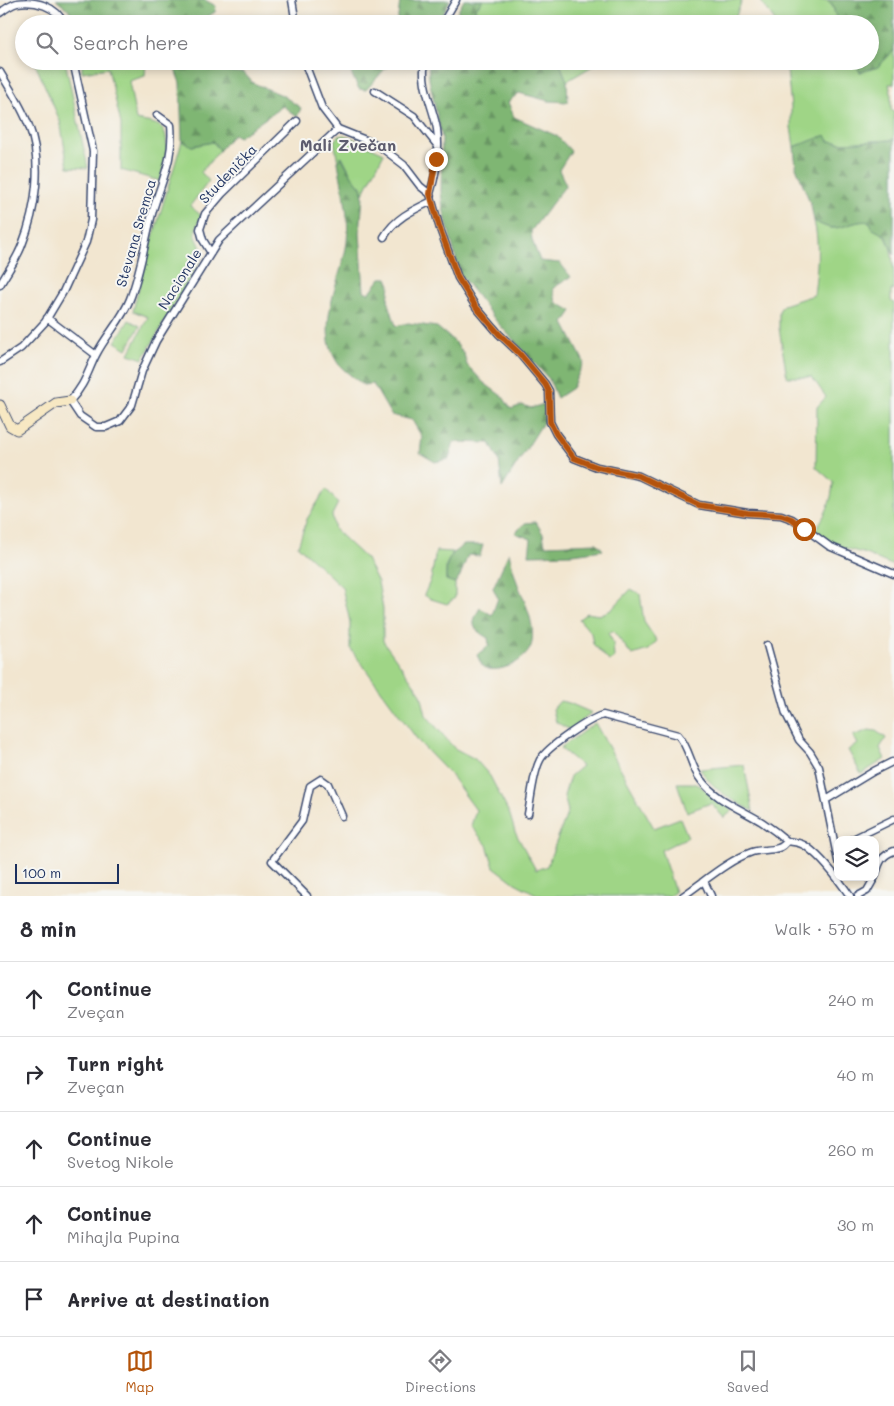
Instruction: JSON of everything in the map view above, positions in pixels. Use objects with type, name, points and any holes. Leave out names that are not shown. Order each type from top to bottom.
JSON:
[{"type":"street","points":[[292,0],[294,15]]},
{"type":"street","points":[[447,15],[456,0]]},
{"type":"street","points":[[0,13],[10,5],[18,2],[38,2],[47,5],[58,15]]},
{"type":"street","points":[[0,362],[21,348],[47,318],[80,258],[86,242],[91,220],[93,151],[74,70]]},
{"type":"street","points":[[307,70],[322,108],[338,129],[378,145],[404,165],[431,197]]},
{"type":"street","points":[[424,70],[425,86],[437,129],[438,146],[431,197],[440,229],[458,278],[476,307],[545,384],[549,392],[550,422],[556,434],[574,458],[597,467],[639,476],[699,505],[748,513],[781,515],[792,519],[829,546],[894,574]]},
{"type":"street","points":[[0,72],[29,125],[37,170],[35,206],[22,247],[0,286]]},
{"type":"street","points":[[375,91],[414,116],[438,146]]},
{"type":"street","name":"Stevana Sremca","points":[[70,401],[80,390],[96,355],[118,324],[130,299],[153,209],[168,170],[173,141],[171,126],[158,115]]},
{"type":"street","name":"Studenička","points":[[211,253],[203,240],[200,229],[206,214],[222,194],[297,121]]},
{"type":"street","name":"Nacionale","points":[[70,401],[80,416],[96,427],[106,427],[120,421],[132,405],[142,371],[156,341],[219,240],[338,129]]},
{"type":"street","points":[[384,237],[389,227],[398,219],[431,197]]},
{"type":"street","points":[[47,318],[96,355]]},
{"type":"street","points":[[0,405],[10,426],[17,430],[56,403],[70,401]]},
{"type":"street","points":[[767,645],[786,714],[799,740],[810,752],[819,767],[834,836]]},
{"type":"street","points":[[528,814],[540,760],[572,732],[594,718],[603,715],[678,734],[685,742],[698,776],[716,794],[736,808],[762,822],[788,841],[798,842],[807,847],[834,873]]},
{"type":"street","points":[[826,800],[892,762]]},
{"type":"street","points":[[307,896],[272,861],[302,821],[310,786],[320,779],[328,784],[342,816]]},
{"type":"street","points":[[859,836],[894,820]]},
{"type":"street","points":[[683,896],[734,860],[757,851],[784,846],[788,841]]},
{"type":"street","points":[[879,864],[884,855],[894,851]]},
{"type":"street","points":[[704,881],[711,896]]},
{"type":"street","points":[[842,881],[850,896]]},
{"type":"street","points":[[858,896],[867,891],[873,881]]},
{"type":"green space","points":[[56,0],[205,0],[216,6],[215,12],[210,15],[73,14]]},
{"type":"green space","points":[[450,0],[442,15],[398,15],[400,1]]},
{"type":"green space","points":[[464,0],[483,0],[475,9],[476,15],[456,15]]},
{"type":"green space","points":[[483,0],[742,0],[736,15],[476,15],[475,9]]},
{"type":"green space","points":[[760,0],[827,0],[833,7],[835,15],[771,15]]},
{"type":"green space","points":[[827,0],[894,0],[894,50],[879,66],[879,15],[835,15],[833,7]]},
{"type":"green space","points":[[894,50],[894,84],[889,84],[891,110],[894,112],[894,139],[843,143],[829,141],[805,143],[794,147],[787,70],[859,70],[860,72],[879,70],[879,66]]},
{"type":"green space","points":[[38,70],[67,70],[88,168],[68,167],[60,121]]},
{"type":"green space","points":[[108,70],[145,70],[145,76],[129,81],[136,120],[156,124],[165,133],[167,146],[160,181],[121,170],[121,124]]},
{"type":"green space","points":[[175,70],[215,70],[244,73],[253,83],[282,95],[301,108],[297,117],[283,106],[239,137],[233,134],[220,150],[213,142],[192,146],[182,141],[180,83]]},
{"type":"green space","points":[[350,70],[384,70],[366,90],[359,89]]},
{"type":"green space","points":[[428,70],[562,70],[567,81],[568,102],[549,101],[519,93],[508,102],[514,117],[557,136],[571,151],[559,170],[566,185],[531,231],[532,240],[540,261],[560,263],[571,277],[553,288],[556,302],[572,311],[564,323],[584,362],[572,388],[557,398],[549,379],[497,322],[460,274],[443,208],[441,192],[442,138]]},
{"type":"green space","points":[[562,70],[586,70],[567,81]]},
{"type":"green space","points":[[345,135],[384,153],[363,194],[361,187],[352,176],[342,156],[338,162],[334,141],[338,136]]},
{"type":"green space","points":[[826,135],[829,141],[843,143],[894,139],[894,255],[886,236],[873,229],[870,222],[865,221],[833,228],[814,221],[811,205],[796,167],[794,147]]},
{"type":"green space","points":[[182,141],[192,146],[213,142],[220,150],[201,172],[209,181],[190,206],[202,216],[196,229],[196,237],[203,255],[143,359],[129,354],[148,317],[133,311],[144,267]]},
{"type":"green space","points":[[341,156],[352,176],[361,187],[363,196],[360,233],[364,291],[369,293],[381,278],[387,278],[390,285],[388,300],[396,326],[408,323],[437,327],[455,342],[464,354],[467,365],[484,383],[503,397],[511,409],[522,405],[531,408],[544,404],[544,421],[502,488],[499,460],[490,443],[454,442],[449,459],[435,462],[420,453],[422,437],[412,420],[391,415],[373,384],[363,385],[337,362],[331,348],[328,333],[332,302],[348,232],[347,212],[338,162]]},
{"type":"green space","points":[[814,221],[833,228],[865,221],[870,222],[874,229],[884,235],[892,253],[894,284],[894,290],[891,290],[891,301],[894,303],[894,566],[863,553],[836,546],[815,530],[828,508],[833,482],[816,467],[817,407],[826,397],[812,377],[787,377],[779,328],[779,311],[783,305],[814,295],[817,248]]},
{"type":"green space","points":[[129,320],[140,326],[127,349],[115,342]]},
{"type":"green space","points":[[326,489],[338,503],[332,515],[335,530],[366,559],[378,582],[383,609],[383,641],[421,694],[426,715],[454,748],[475,759],[490,776],[510,815],[515,832],[536,870],[547,866],[568,811],[564,796],[570,776],[582,766],[560,748],[595,723],[654,828],[680,818],[688,837],[661,850],[675,892],[669,896],[542,896],[515,883],[494,867],[487,845],[471,826],[476,810],[449,773],[420,743],[350,648],[350,622],[342,587],[298,546],[307,519]]},
{"type":"green space","points":[[536,522],[543,534],[545,545],[597,543],[603,550],[573,554],[529,555],[531,539],[515,533],[525,523]]},
{"type":"green space","points":[[464,545],[483,545],[480,556],[468,555],[460,576],[455,583],[446,580],[451,556]]},
{"type":"green space","points":[[436,551],[453,552],[446,565],[446,580],[455,583],[455,598],[447,604],[424,595],[431,579]]},
{"type":"green space","points":[[509,552],[532,626],[532,642],[527,653],[516,663],[502,668],[489,669],[483,666],[477,655],[489,645],[488,638],[476,629],[474,622],[480,608],[492,615],[498,598],[493,588]]},
{"type":"green space","points":[[631,589],[640,594],[644,622],[657,641],[648,650],[632,655],[613,631],[608,633],[613,642],[614,658],[609,661],[593,644],[591,633],[579,619],[587,613],[599,615],[611,610]]},
{"type":"green space","points":[[560,701],[592,713],[570,730],[556,722],[553,709]]},
{"type":"green space","points":[[869,730],[876,731],[886,738],[880,748],[885,759],[861,774],[848,750],[858,744],[853,736]]},
{"type":"green space","points":[[744,765],[753,811],[724,794],[711,783],[700,769]]},
{"type":"green space","points":[[677,783],[693,783],[700,786],[733,810],[724,818],[711,803],[687,812]]},
{"type":"district","name":"Mali Zvečan","points":[[348,145]]},
{"type":"route","points":[[436,159],[434,181],[430,194],[453,267],[476,307],[545,384],[549,392],[550,422],[566,450],[574,458],[597,467],[639,476],[699,505],[748,513],[781,515],[792,519],[804,529]]}]
